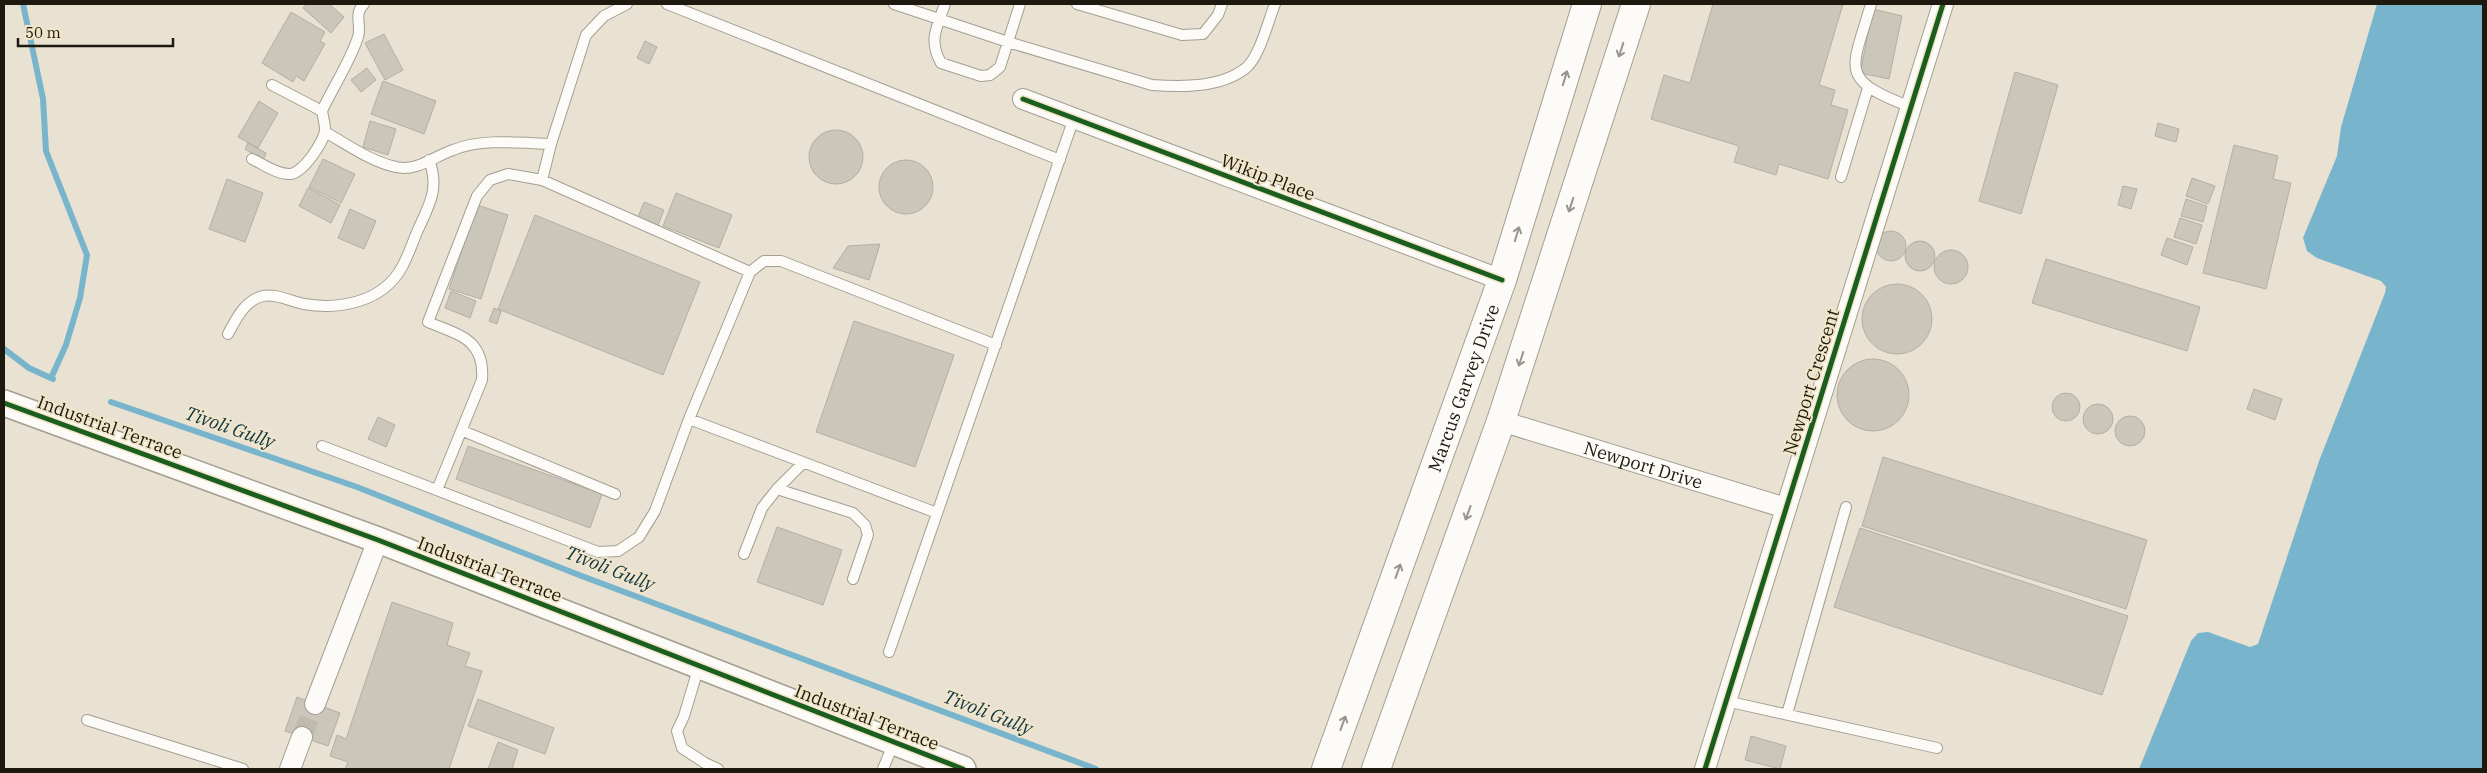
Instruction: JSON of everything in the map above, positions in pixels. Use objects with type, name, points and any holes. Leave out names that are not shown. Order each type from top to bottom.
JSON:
[{"type":"highway","name":"Marcus Garvey Drive","points":[[1326,769],[1502,280],[1588,4]]},
{"type":"highway","points":[[1376,769],[1501,421],[1636,4]]},
{"type":"street","name":"Newport Crescent","points":[[1705,769],[1943,4]]},
{"type":"street","name":"Wikip Place","points":[[1023,99],[1502,280]]},
{"type":"street","name":"Industrial Terrace","points":[[4,403],[378,540],[962,769]]},
{"type":"street","name":"Newport Drive","points":[[1501,421],[1786,508]]},
{"type":"street","points":[[315,704],[378,540]]},
{"type":"street","points":[[290,769],[302,737]]},
{"type":"lane","points":[[252,159],[276,171],[288,174],[296,174],[304,168],[325,132],[322,111],[359,35],[357,17],[360,8],[364,4]]},
{"type":"lane","points":[[542,180],[551,144],[586,35],[604,16],[627,4]]},
{"type":"lane","points":[[667,4],[1060,160]]},
{"type":"lane","points":[[894,4],[1008,42],[1152,86],[1200,85],[1227,78],[1247,67],[1258,48],[1274,4]]},
{"type":"lane","points":[[945,4],[933,40],[934,51],[941,63],[981,76],[990,75],[1000,67],[1020,4]]},
{"type":"lane","points":[[1077,4],[1110,8],[1182,35],[1203,34],[1218,15],[1222,4]]},
{"type":"lane","points":[[1871,4],[1853,65],[1858,78],[1868,88],[1911,106]]},
{"type":"lane","points":[[272,85],[322,111]]},
{"type":"lane","points":[[1841,176],[1868,88]]},
{"type":"lane","points":[[889,652],[1074,118]]},
{"type":"lane","points":[[325,132],[379,162],[397,168],[412,168],[455,149],[481,143],[551,144]]},
{"type":"lane","points":[[228,334],[241,311],[252,301],[264,295],[315,306],[336,306],[357,302],[387,286],[401,269],[431,202],[435,184],[429,160]]},
{"type":"lane","points":[[437,490],[463,431],[482,380],[483,366],[479,351],[463,337],[428,322],[477,196],[490,180],[508,174],[542,180],[750,272]]},
{"type":"lane","points":[[322,446],[598,552],[618,551],[639,537],[655,511],[689,419],[750,272],[764,261],[781,261],[996,345]]},
{"type":"lane","points":[[689,419],[937,513]]},
{"type":"lane","points":[[463,431],[615,494]]},
{"type":"lane","points":[[744,554],[762,508],[777,489],[803,463]]},
{"type":"lane","points":[[777,489],[852,513],[865,525],[868,535],[853,579]]},
{"type":"lane","points":[[1787,714],[1846,507]]},
{"type":"lane","points":[[699,666],[684,716],[677,731],[682,748],[705,764],[718,769]]},
{"type":"lane","points":[[1726,701],[1937,748]]},
{"type":"lane","points":[[87,720],[243,769]]},
{"type":"lane","points":[[883,769],[894,742]]},
{"type":"water","points":[[2377,4],[2483,4],[2483,769],[2139,769],[2191,641],[2198,633],[2208,632],[2250,647],[2258,644],[2319,461],[2385,293],[2386,287],[2381,281],[2317,258],[2307,251],[2303,238],[2337,156],[2341,127]]},
{"type":"building","points":[[306,4],[329,4],[344,17],[331,33],[303,8]]},
{"type":"building","points":[[1713,4],[1843,4],[1819,85],[1835,90],[1831,105],[1848,110],[1828,179],[1779,164],[1776,175],[1734,162],[1739,146],[1651,119],[1664,75],[1690,83]]},
{"type":"building","points":[[1873,9],[1902,16],[1889,79],[1860,73]]},
{"type":"building","points":[[291,12],[325,32],[320,41],[325,44],[304,81],[296,76],[293,82],[262,63]]},
{"type":"building","points":[[384,34],[403,70],[385,80],[365,43]]},
{"type":"building","points":[[645,41],[657,47],[649,64],[637,58]]},
{"type":"building","points":[[367,68],[376,80],[361,92],[351,80]]},
{"type":"building","points":[[2015,72],[2058,85],[2021,214],[1979,201]]},
{"type":"building","points":[[383,81],[436,101],[424,134],[371,114]]},
{"type":"building","points":[[259,101],[278,113],[258,148],[238,137]]},
{"type":"building","points":[[370,121],[396,129],[388,155],[363,147]]},
{"type":"building","points":[[2158,123],[2179,129],[2176,142],[2155,136]]},
{"type":"building","points":[[831,130],[841,130],[851,134],[859,142],[863,157],[859,172],[851,180],[841,184],[831,184],[821,180],[813,172],[809,162],[809,152],[813,142],[821,134]]},
{"type":"building","points":[[248,143],[266,153],[263,160],[245,149]]},
{"type":"building","points":[[2234,145],[2278,156],[2273,179],[2291,183],[2266,289],[2203,273]]},
{"type":"building","points":[[323,159],[355,174],[341,203],[309,187]]},
{"type":"building","points":[[901,160],[911,160],[921,164],[929,172],[933,187],[929,202],[921,210],[911,214],[901,214],[891,210],[883,202],[879,192],[879,182],[883,172],[891,164]]},
{"type":"building","points":[[2192,178],[2215,186],[2208,204],[2186,196]]},
{"type":"building","points":[[227,179],[263,193],[245,242],[209,229]]},
{"type":"building","points":[[2123,186],[2137,189],[2131,209],[2118,205]]},
{"type":"building","points":[[308,188],[340,205],[331,223],[299,206]]},
{"type":"building","points":[[676,193],[732,215],[719,248],[663,226]]},
{"type":"building","points":[[2186,199],[2207,206],[2203,222],[2181,216]]},
{"type":"building","points":[[644,202],[664,210],[658,225],[638,217]]},
{"type":"building","points":[[477,205],[508,215],[481,299],[449,289]]},
{"type":"building","points":[[350,209],[376,221],[364,249],[338,238]]},
{"type":"building","points":[[535,215],[700,282],[663,375],[498,309]]},
{"type":"building","points":[[2180,218],[2202,225],[2196,244],[2174,237]]},
{"type":"building","points":[[1891,231],[1901,236],[1906,246],[1901,256],[1891,261],[1881,256],[1876,246],[1881,236]]},
{"type":"building","points":[[2167,238],[2193,247],[2187,265],[2161,255]]},
{"type":"building","points":[[1920,241],[1931,245],[1935,256],[1931,267],[1920,271],[1909,267],[1905,256],[1909,245]]},
{"type":"building","points":[[880,244],[869,280],[833,268],[848,246]]},
{"type":"building","points":[[1951,250],[1963,255],[1968,267],[1963,279],[1951,284],[1939,279],[1934,267],[1939,255]]},
{"type":"building","points":[[2046,259],[2200,307],[2187,351],[2032,303]]},
{"type":"building","points":[[1897,284],[1916,290],[1926,300],[1932,319],[1926,338],[1916,348],[1897,354],[1878,348],[1868,338],[1862,319],[1868,300],[1878,290]]},
{"type":"building","points":[[451,291],[476,301],[470,318],[445,308]]},
{"type":"building","points":[[494,308],[501,311],[497,324],[489,321]]},
{"type":"building","points":[[854,321],[954,355],[915,467],[816,432]]},
{"type":"building","points":[[1880,359],[1899,369],[1907,381],[1909,395],[1907,409],[1899,421],[1887,429],[1866,431],[1847,421],[1839,409],[1837,388],[1847,369],[1859,361]]},
{"type":"building","points":[[2254,389],[2282,399],[2275,420],[2247,409]]},
{"type":"building","points":[[2066,393],[2076,397],[2080,407],[2076,417],[2066,421],[2056,417],[2052,407],[2056,397]]},
{"type":"building","points":[[2098,404],[2104,405],[2112,413],[2112,425],[2104,433],[2098,434],[2092,433],[2084,425],[2083,419],[2084,413],[2092,405]]},
{"type":"building","points":[[2130,416],[2141,420],[2145,431],[2141,442],[2130,446],[2119,442],[2115,431],[2119,420]]},
{"type":"building","points":[[378,417],[395,425],[386,447],[368,439]]},
{"type":"building","points":[[468,446],[602,494],[590,528],[456,479]]},
{"type":"building","points":[[1883,457],[2147,540],[2126,609],[1862,526]]},
{"type":"building","points":[[777,527],[842,550],[823,605],[757,582]]},
{"type":"building","points":[[1860,528],[2128,616],[2102,695],[1834,607]]},
{"type":"building","points":[[392,602],[453,623],[447,645],[470,653],[465,666],[482,671],[449,769],[345,769],[348,762],[330,756],[337,735],[346,739]]},
{"type":"building","points":[[297,697],[340,713],[328,746],[285,731]]},
{"type":"building","points":[[478,699],[554,728],[545,754],[468,726]]},
{"type":"building","points":[[1751,736],[1786,746],[1780,769],[1745,760]]},
{"type":"building","points":[[498,742],[518,750],[512,769],[488,769]]},
{"type":"waterway","points":[[23,4],[43,99],[46,151],[87,255],[80,298],[66,345],[51,378]]},
{"type":"waterway","name":"Tivoli Gully","points":[[4,349],[29,368],[53,379]]},
{"type":"waterway","name":"Tivoli Gully","points":[[111,402],[357,487],[579,575],[1096,769]]},
{"type":"tunnel","points":[[302,737],[315,704]]},
{"type":"cycle path","points":[[1705,769],[1943,4]]},
{"type":"cycle path","points":[[1023,99],[1502,280]]},
{"type":"cycle path","points":[[4,403],[378,540],[963,769]]}]
